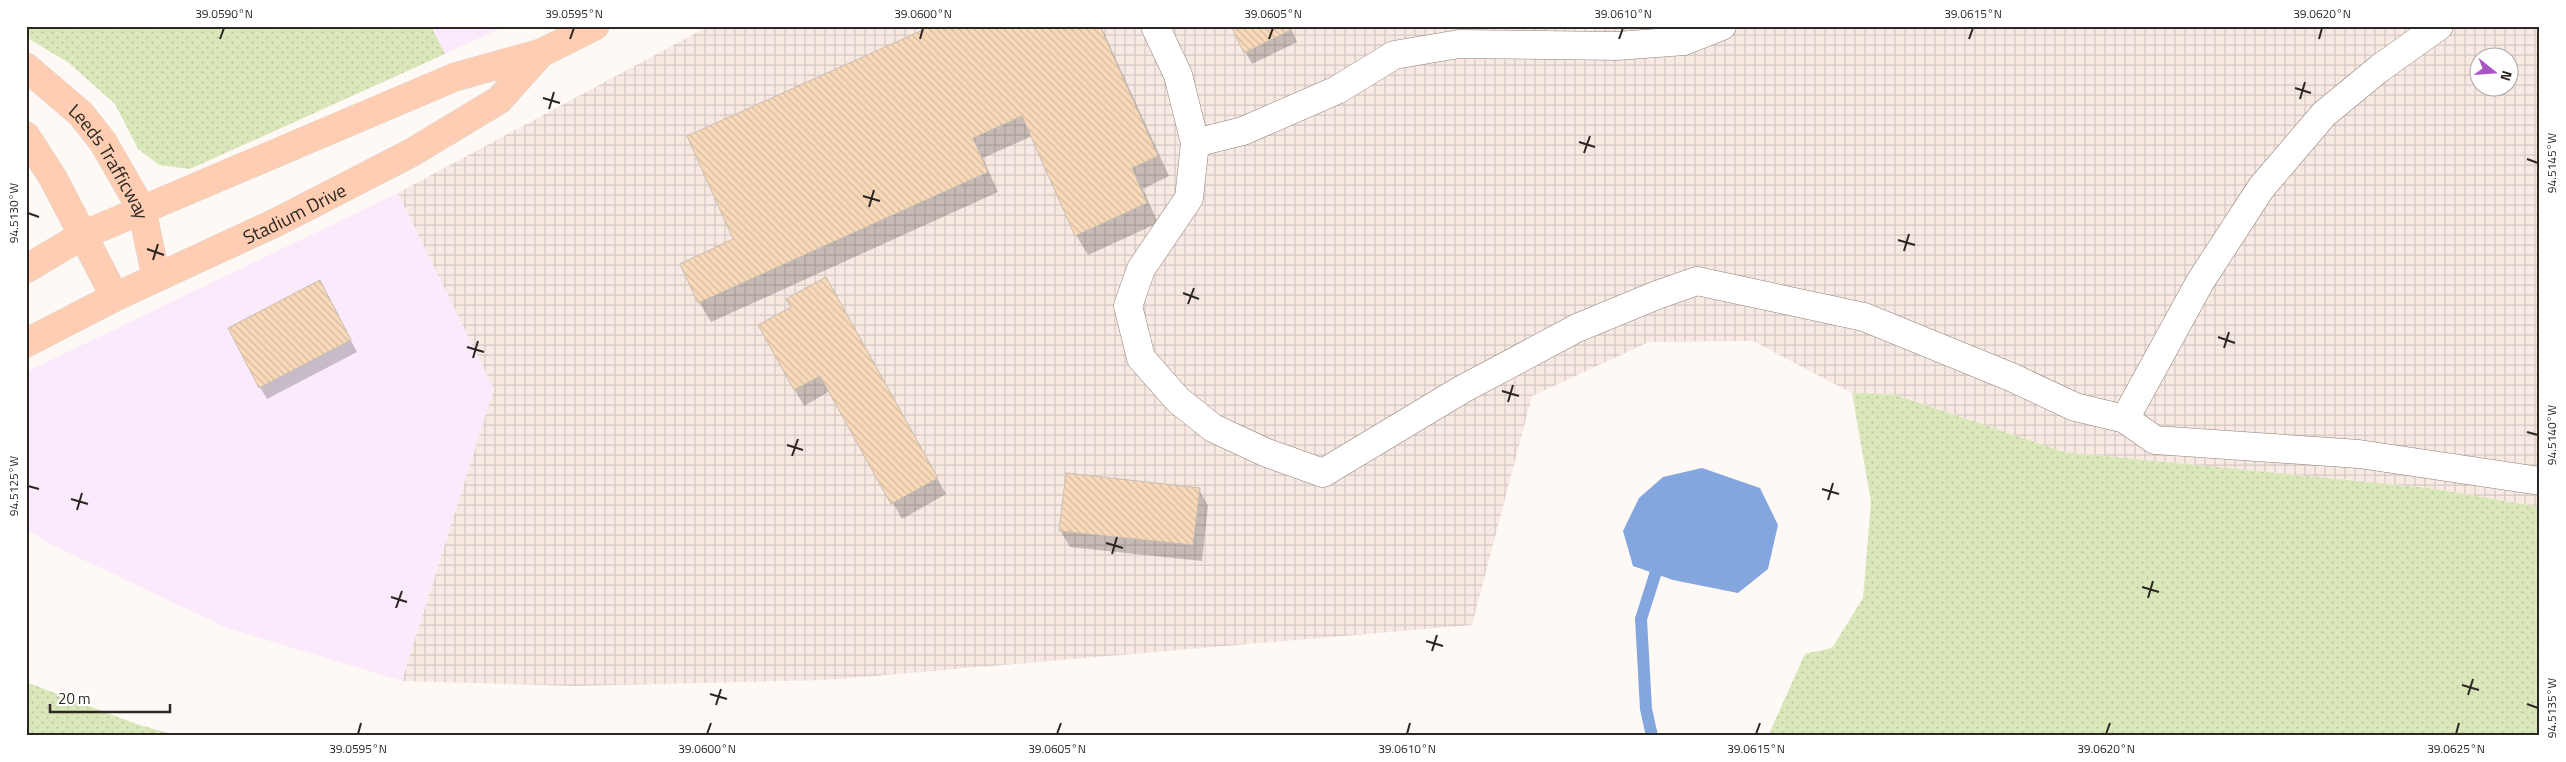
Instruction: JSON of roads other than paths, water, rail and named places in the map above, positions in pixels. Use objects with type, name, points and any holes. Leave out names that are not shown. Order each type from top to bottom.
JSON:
[{"type":"main road","name":"Stadium Drive","points":[[26,268],[83,235],[455,76],[541,53],[595,26]]},
{"type":"main road","name":"Stadium Drive","points":[[26,343],[115,297],[276,222],[411,154],[499,100],[541,53]]},
{"type":"main road","name":"Leeds Trafficway","points":[[26,67],[81,114],[103,142],[142,210],[156,277]]},
{"type":"main road","points":[[26,136],[53,178],[115,297]]},
{"type":"lane","points":[[1155,26],[1178,75],[1195,143],[1189,198],[1141,269],[1128,306],[1141,358],[1178,400],[1213,428],[1267,453],[1323,473],[1461,390],[1577,328],[1657,295],[1697,281],[1864,317],[2011,377],[2074,408],[2125,419],[2155,440],[2359,454],[2540,481]]},
{"type":"lane","points":[[1195,143],[1243,131],[1337,90],[1394,55],[1459,44],[1617,46],[1684,41],[1722,26]]},
{"type":"lane","points":[[2125,419],[2200,282],[2261,188],[2324,114],[2380,68],[2439,26]]},
{"type":"water","points":[[1702,468],[1760,488],[1778,525],[1768,569],[1738,593],[1673,580],[1633,566],[1623,531],[1639,498],[1663,477]]},
{"type":"waterway","points":[[1652,736],[1646,709],[1641,619],[1660,559]]}]
